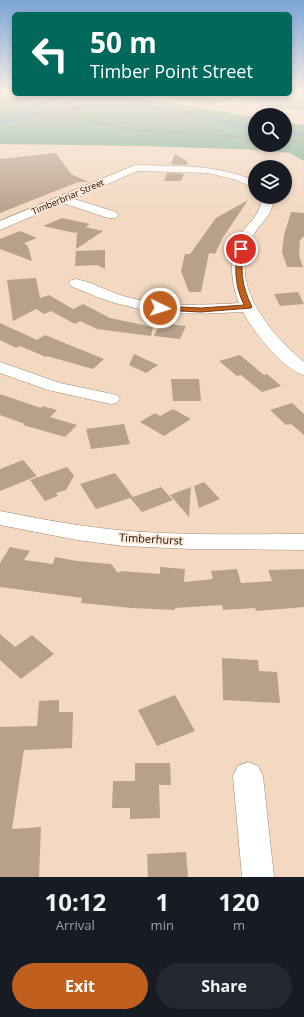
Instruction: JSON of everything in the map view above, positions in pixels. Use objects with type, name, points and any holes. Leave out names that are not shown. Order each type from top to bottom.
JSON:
[{"type":"street","name":"Timberbriar Street","points":[[0,226],[135,168],[207,170],[237,177],[248,182]]},
{"type":"street","points":[[63,199],[112,215]]},
{"type":"street","points":[[268,204],[265,212],[247,235],[241,249],[238,265],[239,278],[243,295],[256,320],[269,338],[304,370]]},
{"type":"street","points":[[76,282],[124,301],[160,308],[201,310],[249,307]]},
{"type":"street","points":[[0,367],[47,385],[110,399]]},
{"type":"street","name":"Timberhurst","points":[[0,518],[53,528],[122,538],[173,541],[304,542]]},
{"type":"street","points":[[248,776],[258,877]]},
{"type":"path","points":[[196,133],[248,138]]},
{"type":"path","points":[[292,141],[304,142]]},
{"type":"green space","points":[[0,133],[248,133],[248,150],[144,146],[0,144]]},
{"type":"green space","points":[[292,133],[304,133],[304,161],[290,153],[281,152],[292,152]]},
{"type":"building","points":[[56,153],[71,174],[89,182],[78,182],[0,213],[0,159]]},
{"type":"building","points":[[175,154],[188,162],[187,165],[171,164]]},
{"type":"building","points":[[167,173],[184,174],[181,181],[164,181]]},
{"type":"building","points":[[248,200],[222,239],[215,254],[209,253],[201,292],[189,292],[181,271],[185,254],[190,254],[216,218]]},
{"type":"building","points":[[291,212],[304,213],[304,236],[300,240],[299,256],[303,267],[287,267],[282,252],[284,235]]},
{"type":"building","points":[[62,218],[90,224],[85,227],[103,231],[76,249],[77,232],[75,233],[43,226]]},
{"type":"building","points":[[20,231],[37,238],[24,243],[28,246],[32,261],[0,249],[0,239]]},
{"type":"building","points":[[105,250],[105,269],[97,265],[75,266],[76,251]]},
{"type":"building","points":[[36,278],[40,298],[49,295],[73,309],[83,304],[110,318],[153,327],[151,336],[97,329],[80,321],[75,324],[51,311],[44,314],[36,309],[13,321],[7,280]]},
{"type":"building","points":[[298,292],[304,304],[280,306],[274,294]]},
{"type":"building","points":[[0,323],[37,340],[45,335],[104,359],[93,369],[47,356],[46,357],[20,346],[16,348],[0,340]]},
{"type":"building","points":[[160,323],[186,326],[180,339],[154,336]]},
{"type":"building","points":[[134,354],[158,365],[146,373],[129,365]]},
{"type":"building","points":[[240,355],[264,375],[267,374],[281,386],[262,392],[241,375],[237,376],[219,361]]},
{"type":"building","points":[[171,379],[199,379],[201,401],[173,401]]},
{"type":"building","points":[[0,394],[41,408],[42,406],[57,410],[50,417],[77,425],[65,437],[23,425],[25,424],[0,415]]},
{"type":"building","points":[[292,403],[304,414],[304,435],[291,424],[286,425],[270,410]]},
{"type":"building","points":[[173,409],[191,419],[164,436],[140,422],[155,413],[160,416]]},
{"type":"building","points":[[124,424],[130,444],[91,449],[86,429]]},
{"type":"building","points":[[23,460],[37,476],[0,491],[0,469]]},
{"type":"building","points":[[67,467],[74,476],[66,490],[56,493],[58,496],[45,501],[30,480]]},
{"type":"building","points":[[115,473],[133,497],[96,509],[80,484]]},
{"type":"building","points":[[204,482],[220,499],[199,508],[194,486]]},
{"type":"building","points":[[161,487],[173,500],[142,512],[130,498]]},
{"type":"building","points":[[191,487],[189,517],[170,495]]},
{"type":"building","points":[[10,547],[30,551],[24,560],[53,564],[55,557],[77,561],[111,564],[118,573],[121,571],[160,574],[160,567],[185,569],[184,582],[213,579],[211,571],[237,569],[241,583],[272,581],[268,570],[304,569],[304,607],[256,611],[255,608],[223,610],[222,605],[175,608],[175,610],[132,608],[81,603],[82,598],[0,587],[0,563]]},
{"type":"building","points":[[0,634],[15,647],[32,635],[54,654],[21,679],[0,660]]},
{"type":"building","points":[[222,658],[258,660],[259,671],[277,672],[280,703],[223,700]]},
{"type":"building","points":[[175,695],[195,731],[157,746],[138,710]]},
{"type":"building","points":[[59,700],[59,712],[73,712],[72,748],[24,750],[12,829],[41,827],[39,877],[0,877],[0,727],[37,726],[39,701]]},
{"type":"building","points":[[135,763],[170,763],[171,785],[159,785],[160,818],[130,819],[130,808],[112,808],[113,781],[135,781]]},
{"type":"building","points":[[186,852],[188,877],[148,877],[147,854]]},
{"type":"waterway","points":[[292,133],[304,135]]},
{"type":"route","points":[[160,308],[201,310],[249,307],[243,295],[239,278],[238,265],[241,249]]}]
